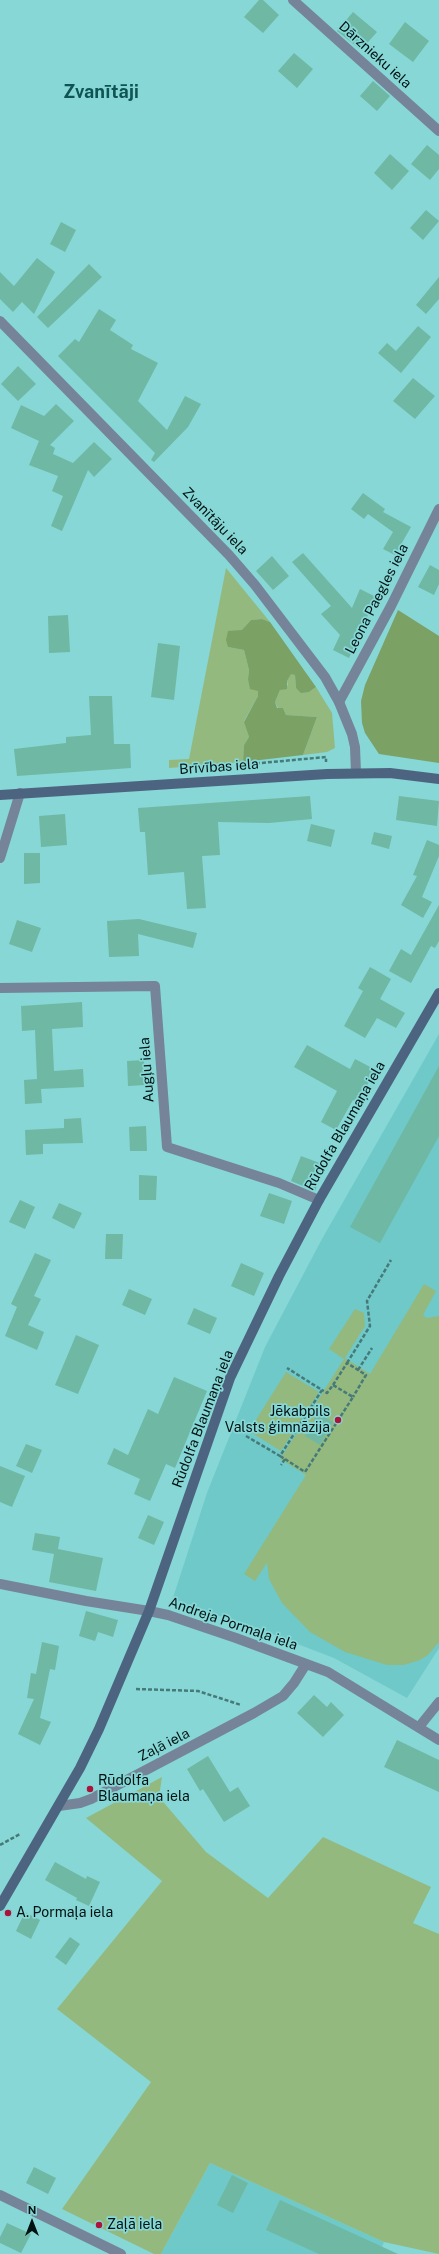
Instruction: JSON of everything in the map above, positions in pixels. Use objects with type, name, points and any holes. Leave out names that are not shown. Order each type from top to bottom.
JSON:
[{"type":"main road","name":"Brīvības iela","points":[[0,795],[356,773],[390,774],[439,779]]},
{"type":"main road","name":"Rūdolfa Blaumaņa iela","points":[[58,1806],[99,1729],[149,1611],[230,1378],[279,1276],[319,1200],[439,993]]},
{"type":"main road","points":[[0,1906],[58,1806]]},
{"type":"street","name":"Dārznieku iela","points":[[292,0],[439,131]]},
{"type":"street","name":"Zvanītāju iela","points":[[0,321],[256,585],[325,677],[339,702],[352,734],[355,747],[356,773]]},
{"type":"street","name":"Leona Paegles iela","points":[[339,702],[391,606],[439,509]]},
{"type":"street","points":[[0,858],[20,793]]},
{"type":"street","name":"Augļu iela","points":[[0,988],[155,986],[167,1147],[279,1183],[319,1200]]},
{"type":"street","name":"Andreja Pormaļa iela","points":[[0,1584],[168,1615],[236,1638],[328,1672],[439,1740]]},
{"type":"street","name":"Zaļā iela","points":[[58,1806],[80,1803],[91,1799],[254,1713],[283,1696],[294,1683],[306,1664]]},
{"type":"street","points":[[419,1727],[439,1702]]},
{"type":"street","points":[[0,2196],[121,2254]]},
{"type":"path","points":[[287,1368],[327,1393],[370,1326],[367,1301],[391,1260]]},
{"type":"path","points":[[358,1370],[372,1348]]},
{"type":"path","points":[[246,1436],[305,1472],[366,1375],[347,1363]]},
{"type":"path","points":[[333,1384],[353,1397]]},
{"type":"path","points":[[280,1456],[322,1390]]},
{"type":"path","points":[[281,1465],[285,1460]]},
{"type":"path","points":[[136,1689],[198,1691],[248,1707]]},
{"type":"path","points":[[0,1845],[20,1834]]},
{"type":"shaded area","name":"Jēkabpils Valsts ģimnāzija","points":[[439,1034],[439,1648],[407,1698],[334,1658],[251,1626],[172,1601],[207,1493],[265,1347],[322,1239]]},
{"type":"shaded area","points":[[210,2163],[384,2242],[379,2254],[161,2254]]},
{"type":"green space","points":[[226,568],[270,622],[262,619],[251,620],[228,647],[244,650],[249,670],[248,679],[258,691],[258,696],[244,721],[249,737],[244,745],[243,762],[169,768],[169,760],[189,759]]},
{"type":"green space","points":[[398,610],[439,636],[439,763],[379,754],[365,733],[362,723],[361,701],[365,685]]},
{"type":"green space","points":[[262,619],[270,622],[316,687],[309,692],[301,693],[296,688],[295,675],[291,674],[287,681],[287,689],[280,690],[275,702],[277,708],[283,708],[286,715],[317,717],[303,755],[243,762],[244,745],[249,737],[244,722],[258,696],[258,691],[250,689],[248,679],[249,670],[244,650],[228,647],[226,640],[228,631],[242,630],[251,620]]},
{"type":"green space","points":[[291,673],[295,675],[296,688],[309,692],[316,687],[332,713],[335,748],[327,752],[303,755],[317,717],[286,715],[283,708],[278,708],[275,702],[280,690],[288,685],[287,681]]},
{"type":"green space","points":[[424,1284],[436,1291],[423,1315],[427,1318],[439,1316],[439,1642],[428,1655],[420,1660],[404,1665],[387,1665],[345,1652],[310,1632],[282,1603],[269,1579],[267,1563],[255,1581],[244,1574],[306,1475],[280,1459],[344,1359],[329,1349],[355,1309],[364,1313],[365,1326],[345,1358],[370,1374]]},
{"type":"green space","points":[[286,1372],[319,1392],[281,1451],[249,1431]]},
{"type":"green space","points":[[162,1777],[159,1797],[206,1852],[268,1898],[323,1837],[431,1887],[413,1923],[439,1934],[439,2254],[384,2242],[210,2163],[161,2254],[154,2254],[62,2209],[151,2082],[57,2009],[162,1881],[86,1818]]},
{"type":"building","points":[[259,0],[263,0],[279,15],[263,33],[244,17]]},
{"type":"building","points":[[353,12],[377,32],[361,50],[337,31]]},
{"type":"building","points":[[405,22],[429,41],[413,62],[389,44]]},
{"type":"building","points":[[294,53],[313,69],[297,88],[278,71]]},
{"type":"building","points":[[373,81],[390,96],[377,111],[360,96]]},
{"type":"building","points":[[427,145],[439,155],[439,169],[430,180],[411,164]]},
{"type":"building","points":[[390,154],[409,171],[392,190],[374,173]]},
{"type":"building","points":[[426,210],[439,221],[423,240],[410,228]]},
{"type":"building","points":[[61,222],[76,230],[65,252],[50,244]]},
{"type":"building","points":[[37,258],[55,272],[34,314],[22,302],[13,312],[0,299],[0,272],[14,286]]},
{"type":"building","points":[[89,264],[102,277],[48,328],[37,317]]},
{"type":"building","points":[[439,277],[439,299],[426,314],[416,305]]},
{"type":"building","points":[[99,309],[116,320],[110,330],[133,345],[131,349],[158,363],[138,401],[167,430],[185,396],[201,404],[188,427],[154,462],[151,460],[155,453],[58,356],[75,339],[79,342]]},
{"type":"building","points":[[418,326],[431,337],[401,373],[378,353],[387,343],[396,351]]},
{"type":"building","points":[[18,366],[36,384],[18,401],[1,384]]},
{"type":"building","points":[[413,378],[435,396],[415,419],[393,401]]},
{"type":"building","points":[[56,404],[74,421],[50,445],[55,448],[53,454],[73,463],[94,442],[112,459],[94,477],[88,470],[62,531],[51,526],[63,496],[52,491],[58,476],[29,465],[39,441],[11,428],[21,405],[44,416]]},
{"type":"building","points":[[363,493],[385,509],[383,512],[411,527],[395,555],[383,549],[393,532],[368,514],[364,519],[351,509]]},
{"type":"building","points":[[303,553],[352,608],[360,589],[376,597],[349,658],[333,650],[340,635],[321,614],[331,606],[292,562]]},
{"type":"building","points":[[272,556],[289,576],[273,590],[256,571]]},
{"type":"building","points":[[430,565],[439,570],[439,584],[434,595],[418,587]]},
{"type":"building","points":[[68,615],[70,652],[49,653],[48,616]]},
{"type":"building","points":[[158,643],[180,646],[174,700],[151,697]]},
{"type":"building","points":[[89,696],[112,696],[114,744],[130,744],[131,768],[17,776],[14,749],[66,743],[66,737],[91,735]]},
{"type":"building","points":[[310,796],[312,819],[269,823],[218,822],[220,855],[202,856],[206,908],[187,909],[184,872],[148,875],[145,832],[140,832],[138,808]]},
{"type":"building","points":[[399,796],[439,801],[437,826],[396,820]]},
{"type":"building","points":[[65,814],[67,845],[41,847],[39,816]]},
{"type":"building","points":[[311,824],[335,830],[331,847],[307,841]]},
{"type":"building","points":[[374,832],[392,836],[389,849],[371,844]]},
{"type":"building","points":[[427,840],[439,845],[439,856],[422,897],[432,902],[423,918],[401,905],[417,876],[413,875]]},
{"type":"building","points":[[24,853],[40,853],[40,883],[24,884]]},
{"type":"building","points":[[439,905],[439,941],[435,948],[431,946],[411,983],[389,971],[401,949],[411,955]]},
{"type":"building","points":[[139,919],[197,933],[193,948],[138,934],[139,956],[109,957],[107,921]]},
{"type":"building","points":[[17,920],[41,928],[32,952],[9,944]]},
{"type":"building","points":[[370,967],[391,979],[380,999],[405,1013],[396,1028],[377,1018],[365,1038],[344,1026],[363,991],[358,988]]},
{"type":"building","points":[[82,1002],[83,1027],[52,1029],[54,1071],[83,1069],[84,1087],[41,1089],[42,1103],[25,1104],[24,1080],[37,1079],[35,1030],[22,1031],[21,1006]]},
{"type":"building","points":[[307,1045],[350,1069],[355,1059],[376,1070],[357,1103],[353,1100],[336,1130],[321,1122],[337,1091],[294,1067]]},
{"type":"building","points":[[144,1060],[145,1085],[128,1086],[127,1061]]},
{"type":"building","points":[[439,1066],[439,1136],[380,1243],[350,1227]]},
{"type":"building","points":[[81,1118],[83,1143],[43,1144],[43,1154],[26,1155],[25,1130],[64,1128],[64,1119]]},
{"type":"building","points":[[146,1126],[147,1151],[130,1151],[129,1127]]},
{"type":"building","points":[[301,1156],[325,1165],[315,1191],[291,1181]]},
{"type":"building","points":[[139,1175],[157,1176],[156,1200],[139,1200]]},
{"type":"building","points":[[269,1193],[292,1201],[284,1224],[260,1216]]},
{"type":"building","points":[[20,1200],[35,1207],[25,1229],[9,1222]]},
{"type":"building","points":[[59,1203],[82,1213],[74,1229],[52,1218]]},
{"type":"building","points":[[106,1234],[123,1234],[122,1259],[105,1259]]},
{"type":"building","points":[[35,1253],[51,1260],[34,1296],[41,1299],[28,1325],[44,1332],[37,1350],[5,1336],[17,1307],[11,1304]]},
{"type":"building","points":[[241,1263],[264,1273],[254,1296],[231,1286]]},
{"type":"building","points":[[129,1289],[152,1299],[145,1315],[122,1305]]},
{"type":"building","points":[[194,1308],[217,1318],[210,1334],[187,1324]]},
{"type":"building","points":[[76,1335],[99,1345],[78,1394],[55,1385]]},
{"type":"building","points":[[174,1377],[207,1391],[175,1468],[166,1464],[150,1501],[134,1494],[140,1479],[107,1464],[114,1448],[128,1455],[148,1409],[158,1414]]},
{"type":"building","points":[[318,1413],[333,1422],[320,1445],[305,1436]]},
{"type":"building","points":[[26,1444],[42,1450],[32,1473],[16,1466]]},
{"type":"building","points":[[0,1466],[25,1476],[12,1507],[0,1502]]},
{"type":"building","points":[[148,1515],[164,1522],[154,1545],[138,1538]]},
{"type":"building","points":[[35,1533],[60,1537],[58,1549],[103,1558],[96,1591],[49,1582],[54,1554],[32,1550]]},
{"type":"building","points":[[86,1611],[118,1620],[113,1637],[98,1632],[95,1641],[79,1636]]},
{"type":"building","points":[[42,1642],[59,1646],[55,1670],[50,1669],[40,1718],[51,1722],[40,1745],[18,1734],[34,1699],[27,1698],[31,1673],[36,1674]]},
{"type":"building","points":[[314,1695],[327,1707],[331,1702],[344,1715],[323,1737],[297,1713]]},
{"type":"building","points":[[397,1740],[439,1760],[439,1792],[384,1767]]},
{"type":"building","points":[[208,1756],[230,1792],[238,1787],[250,1806],[224,1822],[203,1789],[200,1791],[187,1769]]},
{"type":"building","points":[[55,1862],[86,1879],[87,1876],[100,1882],[89,1906],[76,1900],[77,1898],[45,1880]]},
{"type":"building","points":[[25,1912],[40,1920],[31,1939],[16,1931]]},
{"type":"building","points":[[70,1937],[80,1944],[66,1965],[55,1957]]},
{"type":"building","points":[[34,2167],[56,2178],[48,2194],[26,2183]]},
{"type":"building","points":[[232,2175],[248,2183],[233,2213],[217,2205]]},
{"type":"building","points":[[280,2200],[398,2254],[319,2254],[266,2230]]},
{"type":"building","points":[[7,2223],[31,2234],[21,2253],[0,2243],[0,2237]]},
{"type":"place","name":"Jēkabpils Valsts ģimnāzija","points":[[338,1420]]},
{"type":"place","name":"Rūdolfa Blaumaņa iela","points":[[90,1789]]},
{"type":"place","name":"A. Pormaļa iela","points":[[8,1913]]},
{"type":"place","name":"Zaļā iela","points":[[99,2225]]},
{"type":"district","name":"Zvanītāji","points":[[101,92]]}]
